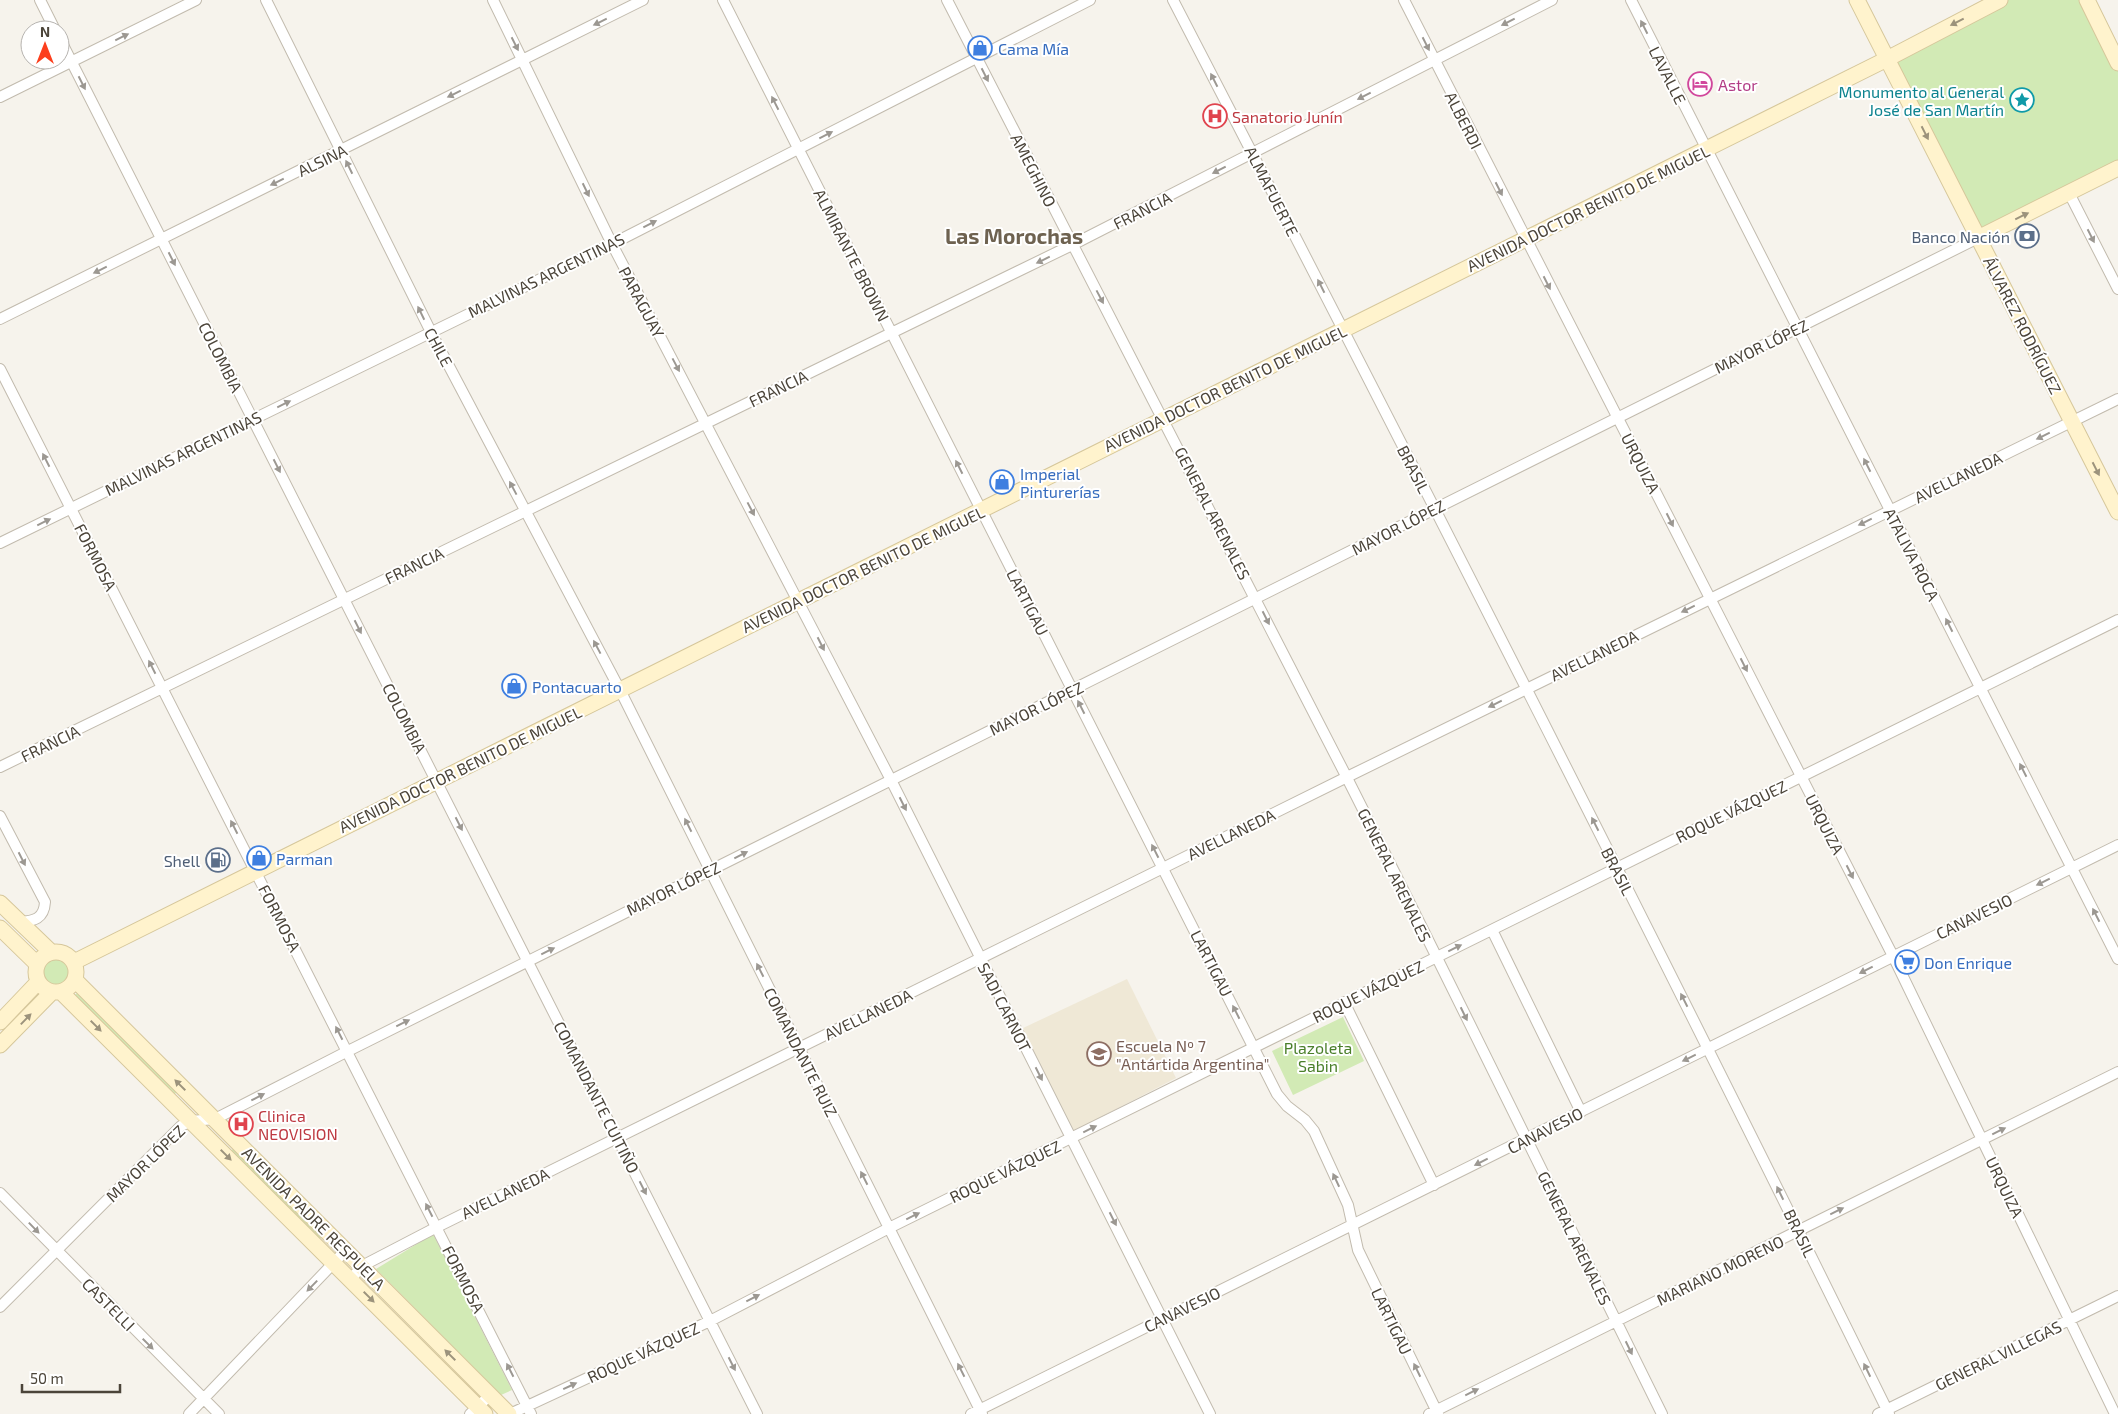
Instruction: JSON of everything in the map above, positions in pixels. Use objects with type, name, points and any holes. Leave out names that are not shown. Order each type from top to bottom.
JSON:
[{"type":"main road","name":"ÁLVAREZ RODRÍGUEZ","points":[[1857,0],[2118,512]]},
{"type":"main road","name":"AVENIDA DOCTOR BENITO DE MIGUEL","points":[[74,962],[1887,59],[2000,0]]},
{"type":"main road","points":[[2087,0],[2118,63]]},
{"type":"main road","name":"MAYOR LÓPEZ","points":[[1978,238],[2118,168]]},
{"type":"main road","points":[[0,903],[51,952]]},
{"type":"main road","points":[[0,928],[37,964]]},
{"type":"main road","points":[[51,952],[64,953],[74,962],[75,980],[67,990],[57,992],[44,989],[38,982],[36,975],[37,964],[45,955],[51,952]]},
{"type":"main road","name":"AVENIDA PADRE RESPUELA","points":[[75,980],[509,1414]]},
{"type":"main road","points":[[0,1022],[38,982]]},
{"type":"main road","points":[[0,1046],[57,992]]},
{"type":"main road","name":"AVENIDA PADRE RESPUELA","points":[[57,992],[351,1279],[477,1412]]},
{"type":"street","points":[[40,0],[50,20]]},
{"type":"street","points":[[0,97],[196,0]]},
{"type":"street","name":"CHILE","points":[[266,0],[431,332],[620,690]]},
{"type":"street","name":"PARAGUAY","points":[[493,0],[612,244],[799,601]]},
{"type":"street","name":"ALSINA","points":[[0,319],[643,0]]},
{"type":"street","name":"ALMIRANTE BROWN","points":[[724,0],[981,510]]},
{"type":"street","name":"AMEGHINO","points":[[947,0],[1072,245],[1164,419]]},
{"type":"street","name":"MALVINAS ARGENTINAS","points":[[0,543],[612,244],[1090,0]]},
{"type":"street","name":"ALMAFUERTE","points":[[1173,0],[1343,330]]},
{"type":"street","name":"ALBERDI","points":[[1404,0],[1525,239]]},
{"type":"street","name":"FRANCIA","points":[[0,767],[1072,245],[1552,0]]},
{"type":"street","name":"LAVALLE","points":[[1631,0],[1706,149]]},
{"type":"street","name":"COLOMBIA","points":[[70,58],[437,781]]},
{"type":"street","name":"ATALIVA ROCA","points":[[1706,149],[2118,959]]},
{"type":"street","points":[[2069,193],[2118,289]]},
{"type":"street","name":"MAYOR LÓPEZ","points":[[0,1306],[181,1126],[191,1121],[215,1119],[528,960],[1978,238]]},
{"type":"street","name":"URQUIZA","points":[[1525,239],[1893,956],[2115,1414]]},
{"type":"street","name":"BRASIL","points":[[1343,330],[1709,1048],[1884,1413]]},
{"type":"street","name":"FORMOSA","points":[[0,369],[348,1050],[529,1410]]},
{"type":"street","name":"AVELLANEDA","points":[[351,1279],[362,1266],[437,1227],[1346,777],[2118,399]]},
{"type":"street","name":"GENERAL ARENALES","points":[[1164,419],[1346,777],[1662,1414]]},
{"type":"street","name":"LARTIGAU","points":[[981,510],[1281,1100],[1305,1120],[1314,1132],[1348,1205],[1358,1250],[1434,1413]]},
{"type":"street","name":"SADI CARNOT","points":[[799,601],[1210,1414]]},
{"type":"street","name":"ROQUE VÁZQUEZ","points":[[509,1414],[529,1410],[710,1321],[889,1228],[2118,620]]},
{"type":"street","name":"COMANDANTE RUIZ","points":[[620,690],[889,1228],[978,1412]]},
{"type":"street","name":"COMANDANTE CUITIÑO","points":[[437,781],[757,1414]]},
{"type":"street","points":[[0,816],[45,902],[44,910],[40,917],[34,921],[20,922]]},
{"type":"street","name":"CANAVESIO","points":[[978,1412],[2118,845]]},
{"type":"street","points":[[1492,930],[1581,1112]]},
{"type":"street","points":[[1344,1002],[1434,1186]]},
{"type":"street","name":"MARIANO MORENO","points":[[1434,1413],[2118,1072]]},
{"type":"street","name":"CASTELLI","points":[[0,1193],[219,1414]]},
{"type":"street","points":[[189,1414],[346,1250]]},
{"type":"street","name":"GENERAL VILLEGAS","points":[[1884,1413],[2118,1296]]},
{"type":"street","points":[[477,1412],[490,1395]]},
{"type":"shaded area","name":"Escuela Nº 7 \"Antártida Argentina\"","points":[[1127,979],[1176,1078],[1074,1131],[1021,1029]]},
{"type":"green space","points":[[2000,0],[2087,0],[2118,63],[2118,168],[1978,238],[1887,59]]},
{"type":"green space","points":[[56,959],[65,963],[69,972],[65,981],[56,985],[47,981],[43,972],[47,963]]},
{"type":"green space","points":[[77,993],[177,1091],[175,1094],[75,995]]},
{"type":"green space","name":"Plazoleta Sabin","points":[[1343,1017],[1364,1061],[1293,1095],[1272,1051]]},
{"type":"green space","points":[[233,1149],[322,1237],[319,1239],[231,1151]]},
{"type":"green space","points":[[433,1234],[512,1390],[501,1395],[376,1269]]},
{"type":"place","name":"Cama Mía","points":[[980,48]]},
{"type":"place","name":"Astor","points":[[1700,84]]},
{"type":"place","name":"Monumento al General José de San Martín","points":[[2022,100]]},
{"type":"place","name":"Sanatorio Junín","points":[[1215,116]]},
{"type":"place","name":"Banco Nación","points":[[2027,236]]},
{"type":"place","name":"Imperial Pinturerías","points":[[1002,482]]},
{"type":"place","name":"Pontacuarto","points":[[514,686]]},
{"type":"place","name":"Parman","points":[[259,858]]},
{"type":"place","name":"Shell","points":[[218,860]]},
{"type":"place","name":"Don Enrique","points":[[1907,962]]},
{"type":"place","name":"Escuela Nº 7 \"Antártida Argentina\"","points":[[1099,1054]]},
{"type":"place","name":"Clinica NEOVISION","points":[[241,1124]]},
{"type":"district","name":"Las Morochas","points":[[1014,235]]}]
